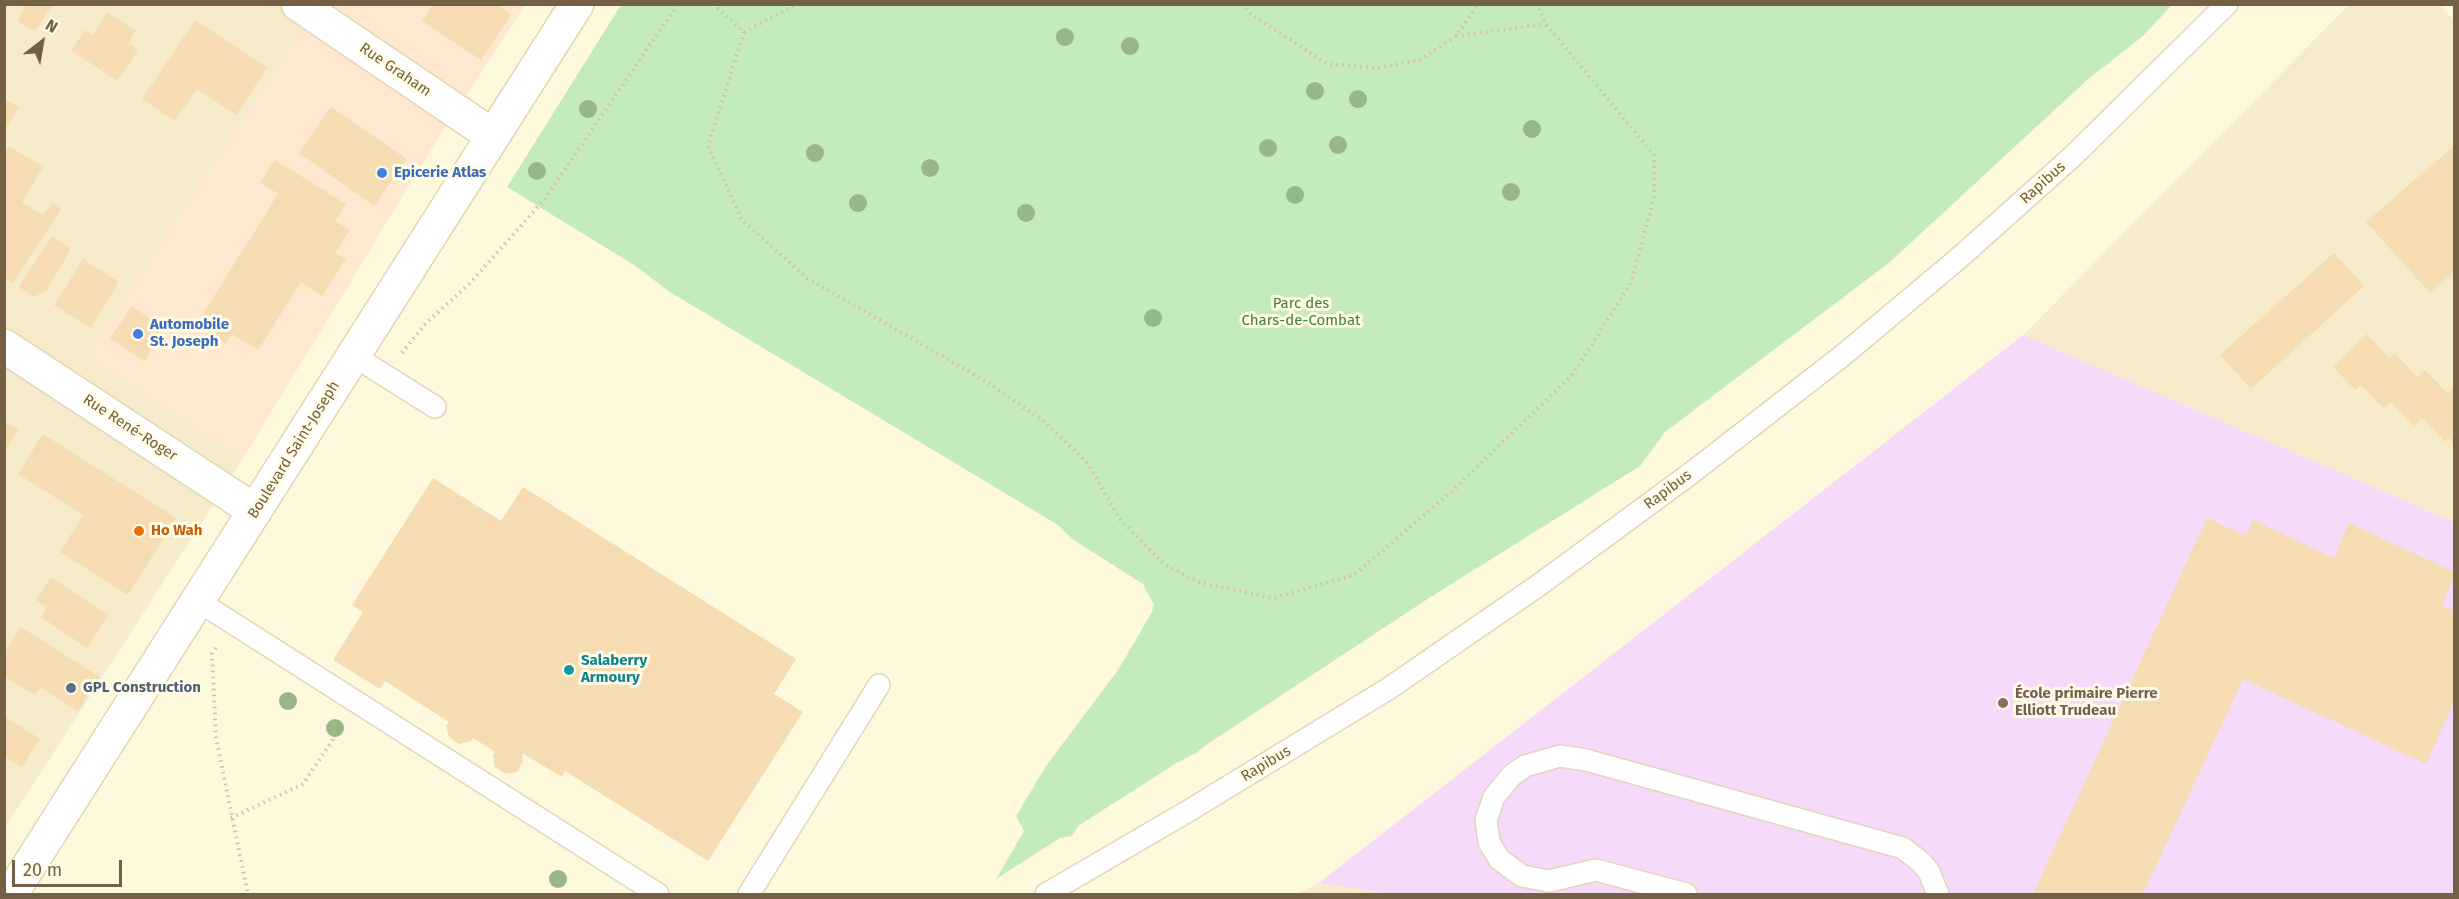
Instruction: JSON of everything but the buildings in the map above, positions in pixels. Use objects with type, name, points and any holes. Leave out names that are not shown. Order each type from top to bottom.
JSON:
[{"type":"main road","name":"Rue Graham","points":[[298,4],[493,136]]},
{"type":"main road","name":"Boulevard Saint-Joseph","points":[[10,894],[577,4]]},
{"type":"main road","name":"Rue René-Roger","points":[[4,346],[255,511]]},
{"type":"lane","name":"Rapibus","points":[[1046,894],[1199,805],[1396,683],[1539,585],[1681,480],[1842,356],[1950,266],[2073,156],[2228,4]]},
{"type":"lane","points":[[354,356],[435,407]]},
{"type":"lane","points":[[198,601],[658,894]]},
{"type":"lane","points":[[749,894],[879,685]]},
{"type":"lane","points":[[1686,894],[1609,872],[1588,870],[1541,881],[1522,876],[1506,866],[1493,850],[1487,832],[1488,809],[1501,786],[1518,771],[1540,761],[1560,756],[1586,760],[1903,848],[1929,872],[1938,894]]},
{"type":"path","points":[[385,376],[424,325],[469,285],[544,200],[678,4]]},
{"type":"path","points":[[713,4],[744,32]]},
{"type":"path","points":[[797,4],[744,32],[708,146],[742,220],[807,278],[987,382],[1042,420],[1086,461],[1120,519],[1164,564],[1198,582],[1273,598],[1354,575],[1451,492],[1573,374],[1631,283],[1654,196],[1654,155],[1546,24],[1537,4]]},
{"type":"path","points":[[1242,4],[1248,12],[1327,64],[1376,68],[1420,60],[1456,36],[1478,4]]},
{"type":"path","points":[[1456,36],[1546,24]]},
{"type":"path","points":[[233,622],[212,654],[216,738],[248,894]]},
{"type":"path","points":[[231,818],[303,784],[358,702]]},
{"type":"shaded area","points":[[5,5],[321,5],[88,355],[244,457],[5,828]]},
{"type":"shaded area","points":[[321,5],[525,5],[432,148],[244,457],[87,355]]},
{"type":"shaded area","points":[[2349,5],[2440,5],[2454,20],[2454,522],[2023,335]]},
{"type":"shaded area","name":"École primaire Pierre Elliott Trudeau","points":[[2023,335],[2454,522],[2454,894],[1390,894],[1319,883]]},
{"type":"shaded area","points":[[1319,883],[1390,894],[1298,894]]},
{"type":"green space","name":"Parc des Chars-de-Combat","points":[[621,5],[2172,5],[2143,36],[2087,80],[1890,262],[1665,432],[1640,466],[1426,600],[1196,753],[1178,762],[1078,826],[1072,836],[1060,838],[996,879],[1024,831],[1016,816],[1046,766],[1118,670],[1154,605],[1143,584],[1072,539],[1058,525],[670,292],[634,265],[507,187]]},
{"type":"place","name":"Epicerie Atlas","points":[[382,173]]},
{"type":"place","name":"Automobile St. Joseph","points":[[138,334]]},
{"type":"place","name":"Ho Wah","points":[[139,531]]},
{"type":"place","name":"Salaberry Armoury","points":[[569,670]]},
{"type":"place","name":"GPL Construction","points":[[71,688]]},
{"type":"place","name":"École primaire Pierre Elliott Trudeau","points":[[2003,703]]}]
